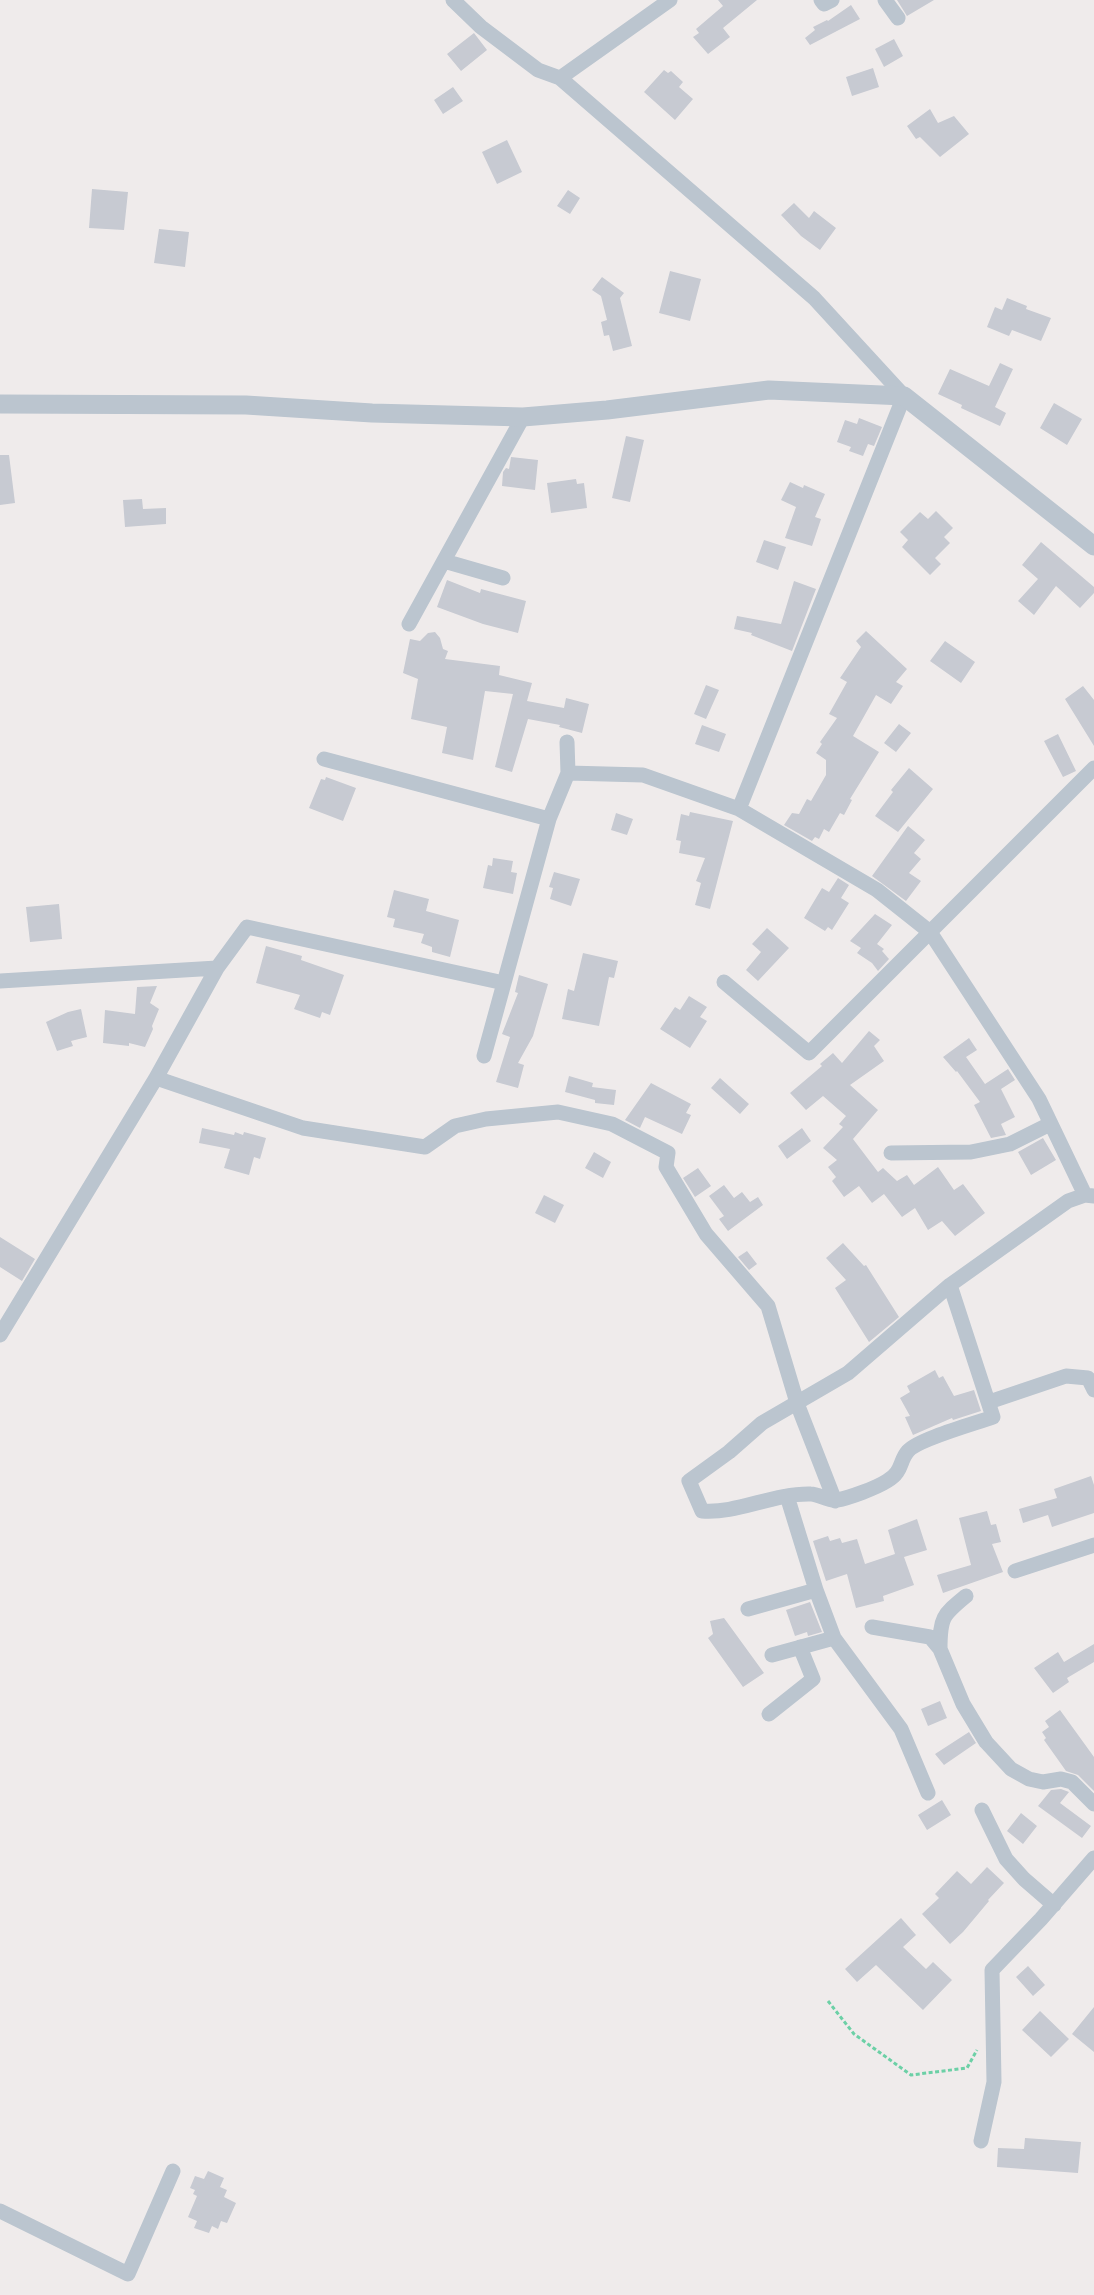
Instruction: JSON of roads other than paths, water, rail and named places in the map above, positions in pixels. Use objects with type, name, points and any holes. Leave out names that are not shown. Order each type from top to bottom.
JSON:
[{"type":"street","points":[[453,0],[481,27],[538,70],[560,78],[814,298],[904,396],[1094,546]]},
{"type":"street","points":[[560,78],[670,0]]},
{"type":"street","points":[[821,0],[824,4],[832,0]]},
{"type":"street","points":[[885,0],[898,18]]},
{"type":"street","points":[[0,404],[246,405],[372,413],[523,418],[608,410],[769,390],[904,396]]},
{"type":"street","points":[[739,809],[904,396]]},
{"type":"street","points":[[409,624],[523,418]]},
{"type":"street","points":[[444,561],[503,578]]},
{"type":"street","points":[[484,1056],[549,819],[568,773],[567,742]]},
{"type":"street","points":[[324,760],[549,819]]},
{"type":"street","points":[[724,982],[810,1053],[1094,768]]},
{"type":"street","points":[[568,773],[643,774],[739,809],[877,890],[930,932],[1039,1099],[1050,1124],[1089,1196],[1068,1201],[950,1285],[848,1373],[762,1424],[729,1452],[689,1481],[702,1511],[716,1512],[770,1498],[812,1494],[835,1501],[887,1482],[900,1470],[908,1450],[922,1442],[994,1417],[950,1285]]},
{"type":"street","points":[[3,1325],[156,1078],[217,968],[247,927],[504,983]]},
{"type":"street","points":[[0,981],[217,968]]},
{"type":"street","points":[[156,1078],[303,1128],[425,1148],[455,1126],[486,1119],[558,1112],[612,1124],[668,1152],[666,1167],[706,1234],[768,1306],[797,1403],[835,1501]]},
{"type":"street","points":[[891,1153],[971,1152],[1010,1144],[1050,1124]]},
{"type":"street","points":[[989,1402],[1066,1376],[1088,1378],[1094,1390]]},
{"type":"street","points":[[787,1496],[816,1590],[834,1638],[901,1729],[928,1793]]},
{"type":"street","points":[[1015,1571],[1094,1545]]},
{"type":"street","points":[[748,1609],[816,1590]]},
{"type":"street","points":[[940,1649],[940,1631],[944,1614],[966,1596]]},
{"type":"street","points":[[872,1627],[930,1637],[940,1649],[963,1704],[986,1742],[1011,1769],[1029,1779],[1043,1782],[1061,1779],[1072,1782],[1094,1804]]},
{"type":"street","points":[[772,1655],[834,1638]]},
{"type":"street","points":[[769,1714],[813,1680],[800,1647]]},
{"type":"street","points":[[982,1810],[1006,1858],[1024,1879],[1054,1905]]},
{"type":"street","points":[[981,2142],[994,2082],[992,1970],[1093,1861]]},
{"type":"street","points":[[0,2211],[128,2274],[173,2171]]}]
